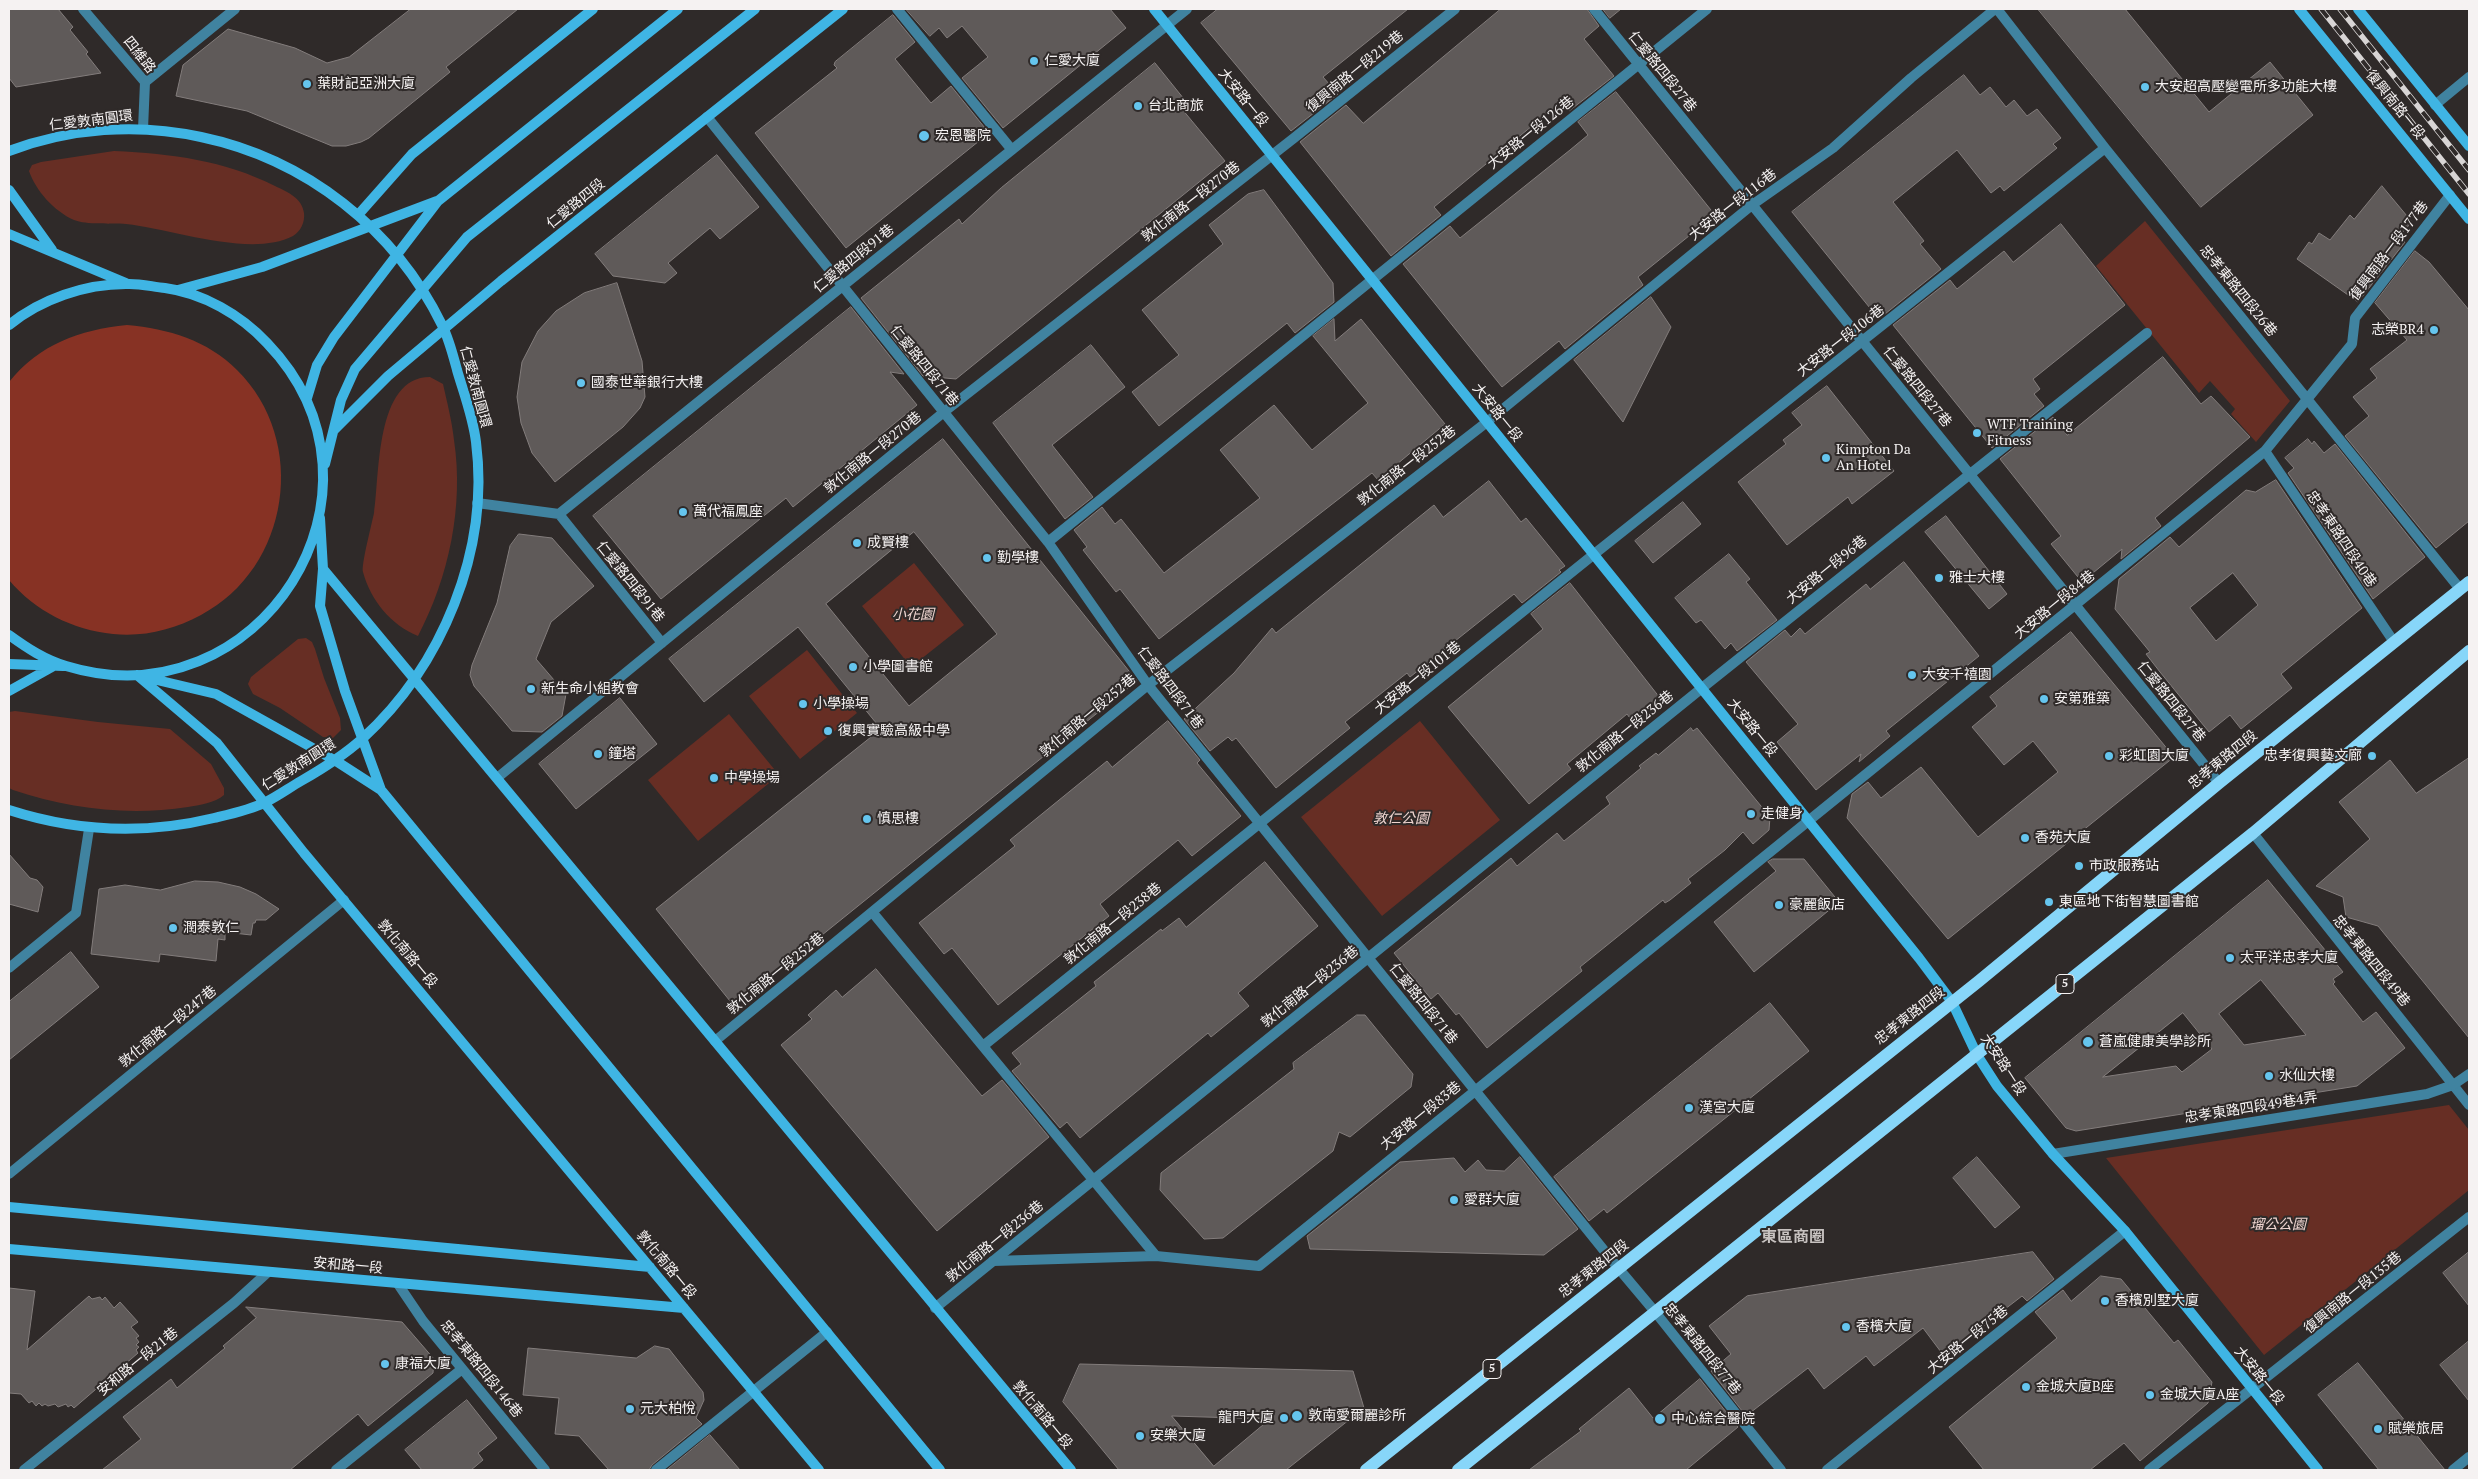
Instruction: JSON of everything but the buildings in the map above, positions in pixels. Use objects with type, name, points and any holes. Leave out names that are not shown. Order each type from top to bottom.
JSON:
[{"type":"main road","points":[[358,215],[412,154],[593,9]]},
{"type":"main road","points":[[307,398],[317,365],[334,337],[438,201],[678,9]]},
{"type":"main road","points":[[381,790],[331,649],[320,606],[323,568],[320,518],[324,469],[340,400],[355,369],[467,237],[755,9]]},
{"type":"main road","name":"仁愛路四段","points":[[334,430],[388,376],[444,329],[843,9]]},
{"type":"main road","name":"大安路一段","points":[[1154,9],[1702,688],[1952,1002],[1977,1055],[1998,1086],[2053,1154],[2126,1231],[2318,1470]]},
{"type":"main road","name":"復興南路一段","points":[[2300,9],[2469,219]]},
{"type":"main road","points":[[2358,9],[2469,146]]},
{"type":"main road","name":"仁愛敦南圓環","points":[[9,151],[65,135],[143,129],[193,135],[252,151],[284,165],[315,183],[358,215],[397,254],[423,291],[444,329],[470,409],[476,443],[477,503],[472,540],[454,604],[434,647],[415,679],[390,710],[362,739],[336,760],[264,803],[184,825],[137,830],[89,829],[41,820],[9,810]]},
{"type":"main road","points":[[9,190],[52,251]]},
{"type":"main road","points":[[178,290],[262,267],[438,201]]},
{"type":"main road","points":[[9,234],[127,284]]},
{"type":"main road","points":[[9,325],[20,316],[53,299],[89,288],[127,284],[178,290],[219,305],[255,329],[284,361],[307,398],[315,420],[324,469]]},
{"type":"main road","points":[[9,636],[34,652],[66,666],[101,674],[137,675],[188,666],[234,643],[274,610],[303,567],[320,518]]},
{"type":"main road","name":"敦化南路一段","points":[[323,568],[1070,1470]]},
{"type":"main road","name":"忠孝東路四段","points":[[1366,1470],[1952,1002],[2218,783],[2465,585]]},
{"type":"main road","name":"5","points":[[1458,1470],[2253,833],[2469,652]]},
{"type":"main road","points":[[9,664],[66,666]]},
{"type":"main road","points":[[9,691],[52,667]]},
{"type":"main road","points":[[137,675],[216,694],[336,760],[381,790],[940,1470]]},
{"type":"main road","name":"敦化南路一段","points":[[137,675],[217,743],[344,900],[819,1470]]},
{"type":"main road","name":"安和路一段","points":[[9,1207],[650,1267]]},
{"type":"main road","name":"安和路一段","points":[[9,1249],[684,1308]]},
{"type":"street","name":"四維路","points":[[83,9],[145,82],[143,129]]},
{"type":"street","points":[[145,82],[235,9]]},
{"type":"street","points":[[897,9],[1012,150]]},
{"type":"street","name":"仁愛路四段91巷","points":[[662,643],[559,514],[1187,9]]},
{"type":"street","name":"復興南路一段219巷","points":[[1272,156],[1455,9]]},
{"type":"street","name":"仁愛路四段27巷","points":[[1594,9],[2218,783]]},
{"type":"street","name":"大安路一段126巷","points":[[1048,542],[1707,9]]},
{"type":"street","name":"忠孝東路四段26巷","points":[[1996,9],[2307,399],[2465,585]]},
{"type":"street","name":"大安路一段116巷","points":[[1487,422],[1752,206],[1833,148],[1911,78],[1996,9]]},
{"type":"street","points":[[2435,105],[2469,77]]},
{"type":"street","name":"仁愛路四段71巷","points":[[707,117],[1048,542],[1148,685],[1619,1269]]},
{"type":"street","name":"大安路一段106巷","points":[[1593,555],[2105,148]]},
{"type":"street","name":"敦化南路一段270巷","points":[[497,778],[944,412],[1272,156]]},
{"type":"street","name":"復興南路一段177巷","points":[[2307,399],[2352,344],[2355,318],[2450,195]]},
{"type":"street","name":"大安路一段96巷","points":[[1702,688],[2147,333]]},
{"type":"street","name":"大安路一段84巷","points":[[1808,820],[2265,452],[2307,399]]},
{"type":"street","name":"敦化南路一段252巷","points":[[715,1041],[1148,685],[1487,422]]},
{"type":"street","name":"忠孝東路四段40巷","points":[[2265,452],[2394,642]]},
{"type":"street","points":[[477,503],[559,514]]},
{"type":"street","name":"大安路一段101巷","points":[[1260,824],[1593,555]]},
{"type":"street","name":"敦化南路一段236巷","points":[[935,1308],[1702,688]]},
{"type":"street","name":"大安路一段83巷","points":[[993,1261],[1156,1256],[1259,1266],[1808,820]]},
{"type":"street","name":"敦化南路一段238巷","points":[[983,1046],[1260,824]]},
{"type":"street","points":[[9,968],[76,913],[89,829]]},
{"type":"street","name":"忠孝東路四段49巷","points":[[2253,833],[2469,1105]]},
{"type":"street","name":"敦化南路一段247巷","points":[[9,1174],[344,900]]},
{"type":"street","points":[[873,913],[1156,1256]]},
{"type":"street","points":[[2453,1085],[2469,1074]]},
{"type":"street","name":"忠孝東路四段49巷4弄","points":[[2053,1154],[2427,1094],[2453,1085]]},
{"type":"street","name":"復興南路一段135巷","points":[[2149,1470],[2253,1390],[2469,1217]]},
{"type":"street","name":"大安路一段75巷","points":[[1827,1470],[2126,1231]]},
{"type":"street","name":"忠孝東路四段77巷","points":[[1619,1269],[1656,1312],[1781,1470]]},
{"type":"street","name":"安和路一段21巷","points":[[24,1470],[234,1303],[268,1272]]},
{"type":"street","name":"忠孝東路四段146巷","points":[[398,1284],[423,1321],[545,1470]]},
{"type":"street","points":[[656,1470],[827,1332]]},
{"type":"street","points":[[336,1470],[462,1369]]},
{"type":"street","points":[[2453,1470],[2469,1457]]},
{"type":"green space","points":[[114,151],[157,154],[197,160],[217,164],[256,177],[297,199],[304,213],[302,226],[293,236],[276,242],[256,244],[211,240],[126,224],[79,222],[67,216],[47,200],[36,186],[29,171],[32,165],[41,162]]},
{"type":"green space","points":[[2145,221],[2290,401],[2256,442],[2231,414],[2235,409],[2210,381],[2199,393],[2096,266]]},
{"type":"green space","points":[[430,377],[443,384],[453,433],[457,465],[457,490],[455,515],[446,565],[429,613],[418,636],[399,625],[383,611],[371,593],[363,568],[374,513],[380,453],[390,410],[399,393],[412,381]]},
{"type":"green space","name":"小花園","points":[[914,563],[964,625],[911,667],[862,606]]},
{"type":"green space","points":[[306,638],[312,642],[315,649],[340,718],[341,730],[333,738],[323,737],[280,708],[253,694],[248,684],[251,677],[298,639]]},
{"type":"green space","name":"小學操場","points":[[807,650],[857,713],[800,759],[749,696]]},
{"type":"green space","points":[[15,711],[170,729],[211,764],[224,788],[224,795],[212,802],[188,807],[166,810],[121,811],[56,802],[13,790],[9,788],[9,712]]},
{"type":"green space","name":"中學操場","points":[[729,714],[779,775],[698,841],[648,780]]},
{"type":"green space","name":"敦仁公園","points":[[1420,721],[1500,820],[1382,916],[1301,817]]},
{"type":"green space","name":"瑠公公園","points":[[2449,1105],[2469,1130],[2469,1190],[2264,1355],[2106,1158]]},
{"type":"shaded area","points":[[127,325],[172,333],[186,338],[213,351],[237,370],[260,399],[274,432],[281,466],[279,502],[270,536],[254,567],[231,594],[201,615],[180,625],[147,633],[125,635],[98,632],[56,617],[31,601],[9,580],[9,382],[34,358],[62,341],[109,327]]},
{"type":"railway","points":[[2321,9],[2469,194]]},
{"type":"railway","points":[[2340,9],[2469,170]]},
{"type":"place","name":"仁愛大廈","points":[[1034,61]]},
{"type":"place","name":"葉財記亞洲大廈","points":[[307,84]]},
{"type":"place","name":"大安超高壓變電所多功能大樓","points":[[2145,87]]},
{"type":"place","name":"台北商旅","points":[[1138,106]]},
{"type":"place","name":"宏恩醫院","points":[[924,136]]},
{"type":"place","name":"志榮BR4","points":[[2434,330]]},
{"type":"place","name":"國泰世華銀行大樓","points":[[581,383]]},
{"type":"place","name":"WTF Training Fitness","points":[[1977,433]]},
{"type":"place","name":"Kimpton Da An Hotel","points":[[1826,458]]},
{"type":"place","name":"萬代福鳳座","points":[[683,512]]},
{"type":"place","name":"成賢樓","points":[[857,543]]},
{"type":"place","name":"勤學樓","points":[[987,558]]},
{"type":"place","name":"雅士大樓","points":[[1939,578]]},
{"type":"place","name":"小學圖書館","points":[[853,667]]},
{"type":"place","name":"大安千禧園","points":[[1912,675]]},
{"type":"place","name":"新生命小組教會","points":[[531,689]]},
{"type":"place","name":"安第雅築","points":[[2044,699]]},
{"type":"place","name":"小學操場","points":[[803,704]]},
{"type":"place","name":"復興實驗高級中學","points":[[828,731]]},
{"type":"place","name":"鐘塔","points":[[598,754]]},
{"type":"place","name":"彩虹園大廈","points":[[2109,756]]},
{"type":"place","name":"忠孝復興藝文廊","points":[[2372,756]]},
{"type":"place","name":"中學操場","points":[[714,778]]},
{"type":"place","name":"走健身","points":[[1751,814]]},
{"type":"place","name":"慎思樓","points":[[867,819]]},
{"type":"place","name":"香苑大廈","points":[[2025,838]]},
{"type":"place","name":"市政服務站","points":[[2079,866]]},
{"type":"place","name":"東區地下街智慧圖書館","points":[[2049,902]]},
{"type":"place","name":"豪麗飯店","points":[[1779,905]]},
{"type":"place","name":"潤泰敦仁","points":[[173,928]]},
{"type":"place","name":"太平洋忠孝大廈","points":[[2230,958]]},
{"type":"place","name":"蒼嵐健康美學診所","points":[[2088,1042]]},
{"type":"place","name":"水仙大樓","points":[[2269,1076]]},
{"type":"place","name":"漢宮大廈","points":[[1689,1108]]},
{"type":"place","name":"愛群大廈","points":[[1454,1200]]},
{"type":"place","name":"香檳別墅大廈","points":[[2105,1301]]},
{"type":"place","name":"香檳大廈","points":[[1846,1327]]},
{"type":"place","name":"康福大廈","points":[[385,1364]]},
{"type":"place","name":"金城大廈B座","points":[[2026,1387]]},
{"type":"place","name":"金城大廈A座","points":[[2150,1395]]},
{"type":"place","name":"元大柏悅","points":[[630,1409]]},
{"type":"place","name":"敦南愛爾麗診所","points":[[1297,1416]]},
{"type":"place","name":"龍門大廈","points":[[1284,1418]]},
{"type":"place","name":"中心綜合醫院","points":[[1660,1419]]},
{"type":"place","name":"賦樂旅居","points":[[2378,1429]]},
{"type":"place","name":"安樂大廈","points":[[1140,1436]]},
{"type":"district","name":"東區商圈","points":[[1793,1237]]}]
